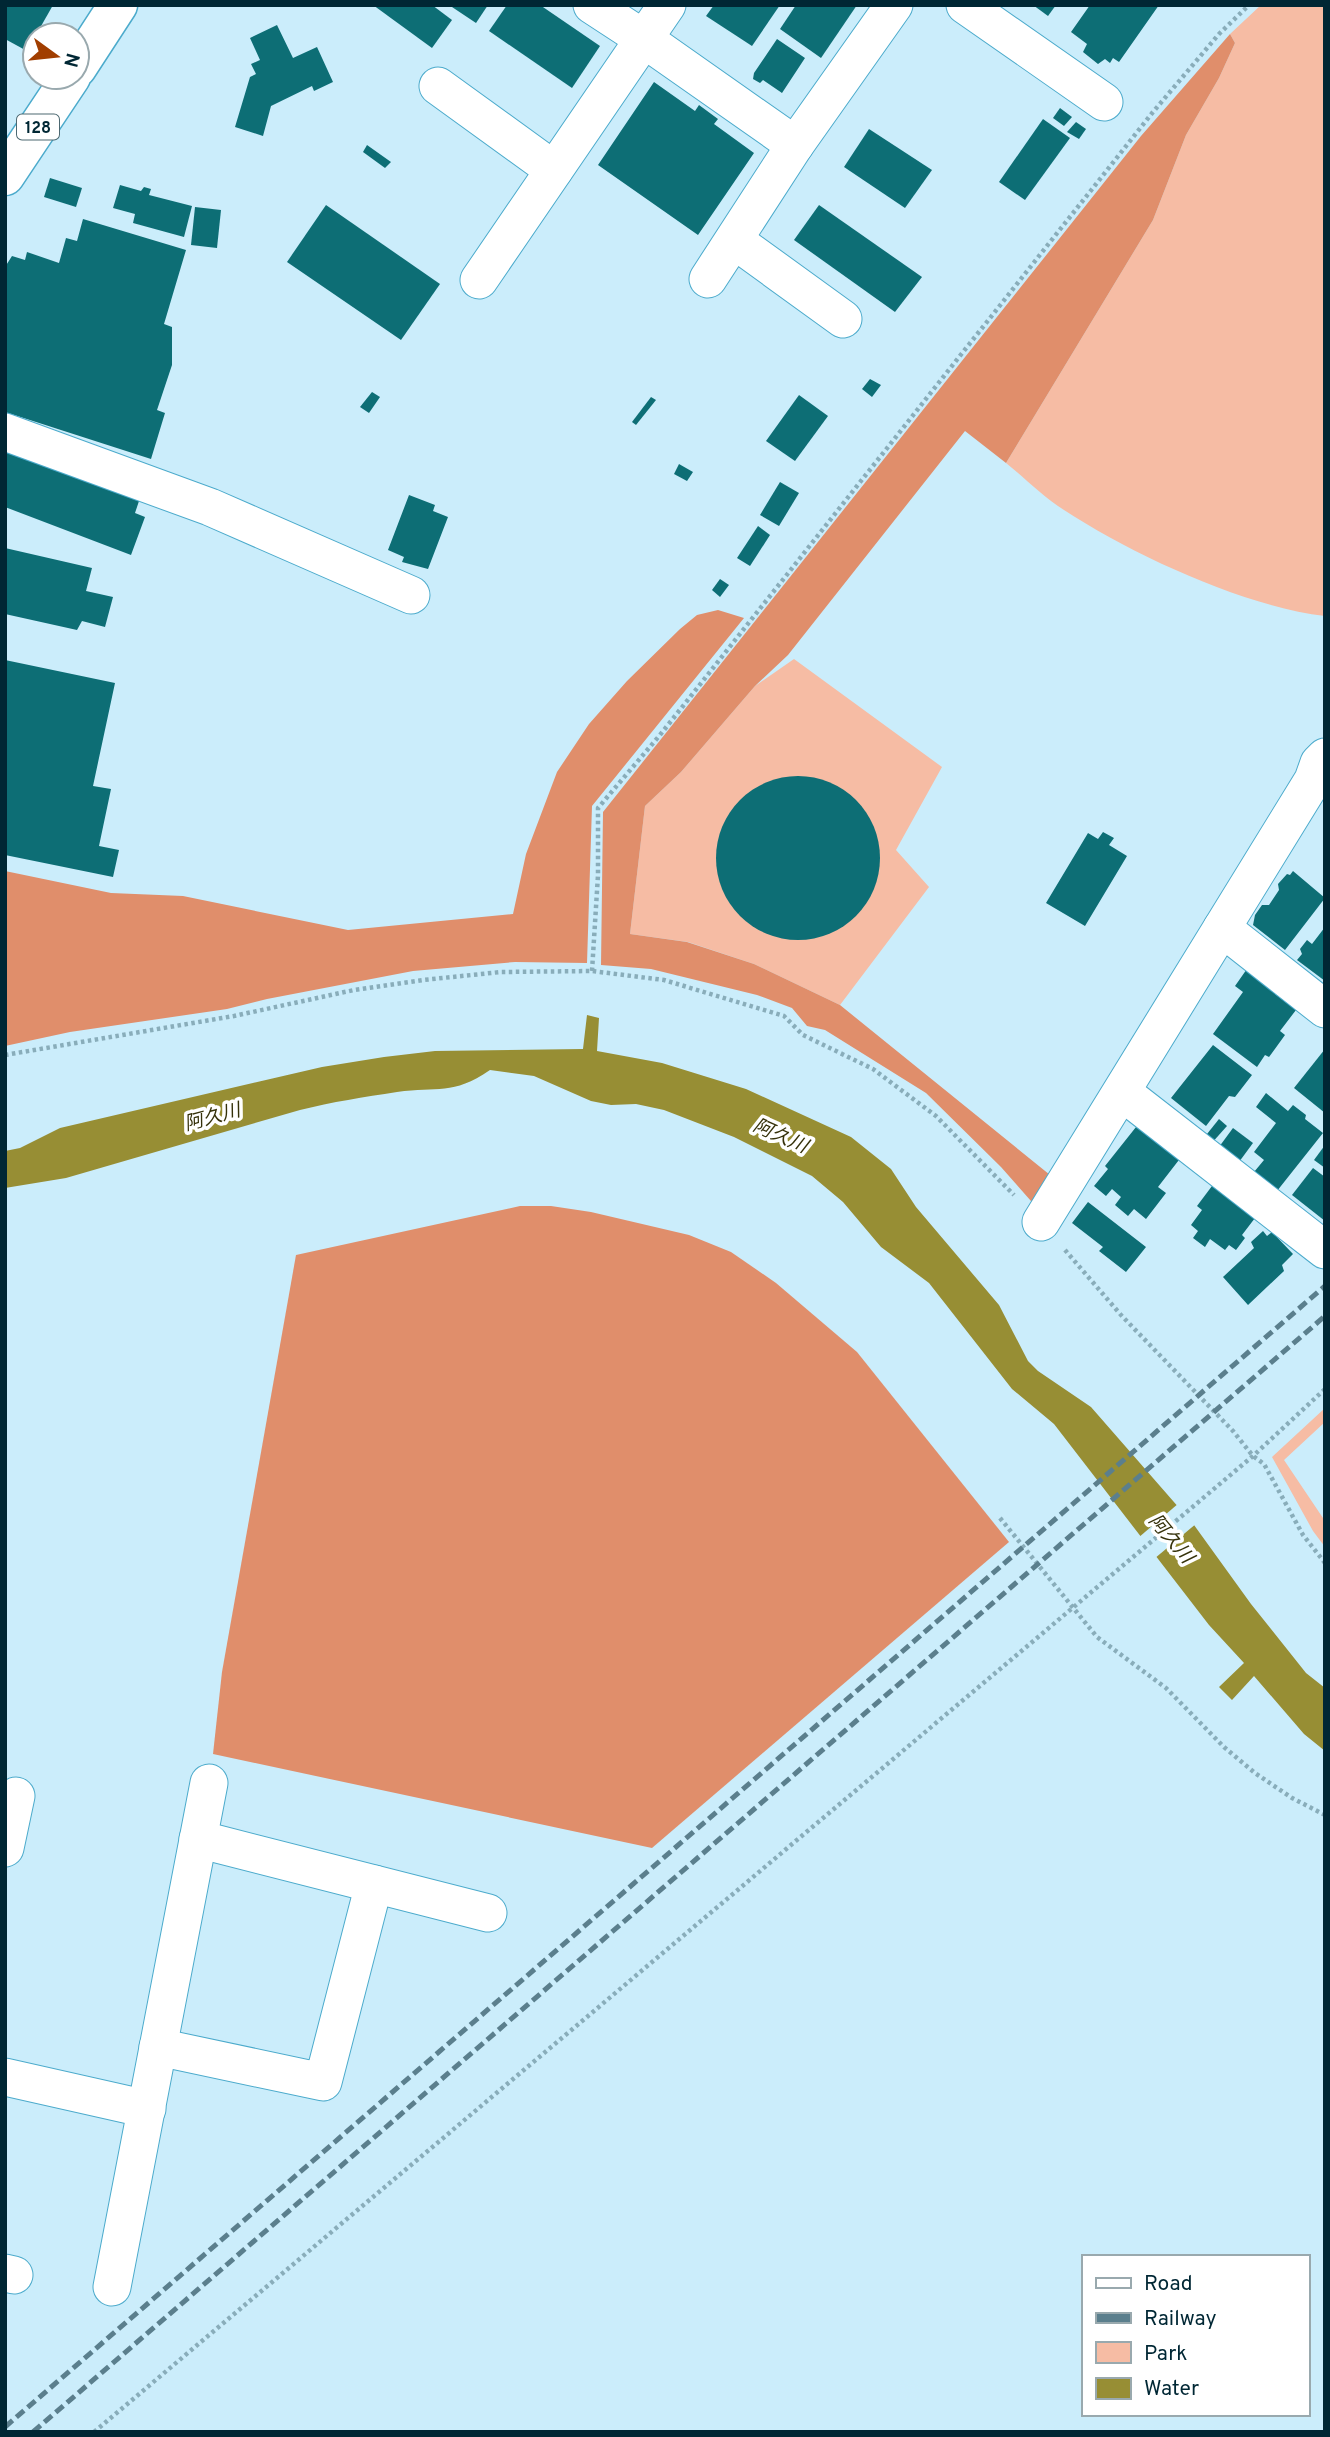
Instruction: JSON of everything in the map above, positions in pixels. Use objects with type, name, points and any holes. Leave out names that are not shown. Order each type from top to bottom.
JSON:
[{"type":"highway","points":[[91,46],[118,5]]},
{"type":"highway","name":"128","points":[[5,176],[62,91]]},
{"type":"street","points":[[592,5],[645,38],[795,145]]},
{"type":"street","points":[[479,280],[667,5]]},
{"type":"street","points":[[708,279],[795,145],[894,5]]},
{"type":"street","points":[[965,5],[1104,102]]},
{"type":"street","points":[[438,86],[554,170]]},
{"type":"street","points":[[734,240],[843,319]]},
{"type":"street","points":[[5,432],[210,507],[411,595]]},
{"type":"street","points":[[1041,1222],[1323,763]]},
{"type":"street","points":[[1222,928],[1325,1009]]},
{"type":"street","points":[[1122,1092],[1325,1251]]},
{"type":"street","points":[[112,2287],[209,1783]]},
{"type":"street","points":[[5,1848],[16,1796]]},
{"type":"street","points":[[198,1839],[488,1913]]},
{"type":"street","points":[[158,2047],[323,2082],[374,1884]]},
{"type":"street","points":[[5,2077],[147,2109]]},
{"type":"path","points":[[592,971],[598,875],[598,808],[660,735],[1153,112],[1219,34],[1249,5]]},
{"type":"path","points":[[5,1055],[234,1016],[354,990],[501,972],[592,971],[664,980],[784,1016],[803,1035],[873,1069],[936,1116],[1041,1222],[1121,1315],[1233,1431],[1252,1456],[1264,1464],[1303,1535],[1325,1563]]},
{"type":"path","points":[[94,2432],[1252,1456],[1325,1389]]},
{"type":"path","points":[[1000,1518],[1097,1637],[1166,1688],[1224,1747],[1255,1773],[1292,1798],[1325,1815]]},
{"type":"green space","points":[[1261,5],[1325,5],[1325,616],[1259,602],[1155,561],[1064,510],[1006,463],[1153,220],[1186,135],[1219,78],[1235,43],[1230,34]]},
{"type":"green space","points":[[794,659],[942,767],[896,850],[929,887],[840,1005],[754,964],[688,942],[630,934],[645,806],[681,772],[755,686]]},
{"type":"green space","points":[[1325,1408],[1325,1422],[1284,1460],[1325,1521],[1325,1547],[1313,1531],[1272,1457]]},
{"type":"shaded area","points":[[1230,34],[1235,43],[1219,78],[1186,135],[1153,220],[1006,463],[965,431],[788,655],[755,686],[681,772],[645,806],[630,934],[687,942],[754,964],[840,1005],[1055,1179],[1038,1209],[1001,1167],[926,1093],[825,1030],[807,1026],[792,1008],[757,995],[651,969],[601,965],[603,812],[1141,136]]},
{"type":"shaded area","points":[[718,610],[744,618],[592,806],[587,963],[515,962],[413,971],[227,1009],[70,1032],[5,1046],[5,871],[111,893],[183,896],[348,930],[513,914],[526,854],[557,772],[589,724],[627,681],[680,629],[697,615]]},
{"type":"shaded area","points":[[520,1206],[551,1206],[591,1212],[689,1235],[731,1252],[776,1283],[857,1352],[1009,1542],[652,1848],[213,1754],[222,1672],[296,1255]]},
{"type":"water","name":"阿久川","points":[[587,1015],[599,1018],[597,1051],[662,1063],[746,1089],[851,1137],[891,1169],[916,1207],[999,1305],[1028,1361],[1038,1371],[1091,1407],[1194,1525],[1251,1604],[1306,1673],[1325,1688],[1325,1751],[1304,1734],[1254,1676],[1232,1700],[1219,1687],[1244,1663],[1209,1625],[1054,1424],[1012,1389],[929,1283],[881,1247],[843,1202],[812,1176],[734,1137],[664,1110],[636,1104],[611,1105],[591,1101],[534,1076],[490,1070],[455,1087],[411,1090],[312,1107],[66,1178],[5,1188],[5,1151],[20,1148],[60,1128],[322,1067],[384,1057],[435,1051],[583,1049]]},
{"type":"pier","points":[[1179,1503],[1197,1523],[1154,1559],[1138,1538]]},
{"type":"building","points":[[5,5],[53,5],[44,21],[21,21],[21,48],[5,39]]},
{"type":"building","points":[[373,5],[432,5],[452,20],[432,48]]},
{"type":"building","points":[[449,5],[488,5],[476,23]]},
{"type":"building","points":[[507,5],[540,5],[600,46],[572,88],[489,31]]},
{"type":"building","points":[[714,5],[780,5],[752,46],[706,16]]},
{"type":"building","points":[[796,5],[857,5],[821,58],[780,29]]},
{"type":"building","points":[[1033,5],[1056,5],[1048,16]]},
{"type":"building","points":[[1090,5],[1159,5],[1119,62],[1113,58],[1110,63],[1105,59],[1098,64],[1083,52],[1087,44],[1071,32]]},
{"type":"building","points":[[277,25],[293,58],[317,47],[333,82],[314,91],[312,86],[271,106],[263,136],[235,127],[250,77],[256,74],[251,64],[260,60],[250,38]]},
{"type":"building","points":[[777,39],[805,58],[782,93],[763,80],[760,83],[753,79],[754,73]]},
{"type":"building","points":[[654,82],[695,111],[699,105],[718,119],[714,124],[754,153],[698,235],[598,165]]},
{"type":"building","points":[[1060,108],[1072,117],[1064,126],[1053,118]]},
{"type":"building","points":[[1043,119],[1070,138],[1025,200],[999,182]]},
{"type":"building","points":[[1076,122],[1086,129],[1079,139],[1067,132]]},
{"type":"building","points":[[869,129],[932,170],[905,208],[844,167]]},
{"type":"building","points":[[367,145],[391,162],[385,168],[363,152]]},
{"type":"building","points":[[50,178],[82,188],[76,207],[44,197]]},
{"type":"building","points":[[120,185],[141,191],[144,187],[151,189],[149,195],[192,206],[184,237],[133,223],[135,214],[113,208]]},
{"type":"building","points":[[326,205],[440,284],[401,340],[287,262]]},
{"type":"building","points":[[819,205],[922,277],[895,312],[794,240]]},
{"type":"building","points":[[195,207],[221,210],[217,248],[191,245]]},
{"type":"building","points":[[83,219],[186,250],[164,324],[172,327],[172,365],[157,410],[165,413],[151,459],[5,412],[5,267],[12,256],[25,260],[27,252],[59,263],[66,238],[77,241]]},
{"type":"building","points":[[870,379],[881,385],[872,397],[862,389]]},
{"type":"building","points":[[372,392],[380,397],[369,413],[360,407]]},
{"type":"building","points":[[799,395],[828,416],[795,461],[766,441]]},
{"type":"building","points":[[651,397],[656,400],[636,425],[632,422]]},
{"type":"building","points":[[5,447],[140,498],[135,513],[145,517],[131,555],[5,507]]},
{"type":"building","points":[[679,464],[693,472],[687,481],[674,474]]},
{"type":"building","points":[[780,482],[799,493],[779,526],[760,515]]},
{"type":"building","points":[[409,495],[435,505],[433,511],[448,517],[428,569],[402,562],[404,557],[388,550]]},
{"type":"building","points":[[758,526],[770,535],[750,566],[737,558]]},
{"type":"building","points":[[5,548],[92,568],[86,591],[113,597],[105,627],[82,621],[77,630],[5,614]]},
{"type":"building","points":[[720,579],[729,585],[720,597],[712,590]]},
{"type":"building","points":[[5,660],[115,683],[93,786],[111,789],[99,846],[119,850],[113,877],[5,855]]},
{"type":"building","points":[[798,776],[829,782],[856,800],[874,827],[880,858],[874,889],[856,916],[829,934],[798,940],[767,934],[740,916],[722,889],[716,858],[722,827],[740,800],[767,782]]},
{"type":"building","points":[[1103,832],[1114,838],[1109,845],[1127,856],[1085,926],[1046,903],[1088,833],[1098,839]]},
{"type":"building","points":[[1293,871],[1325,898],[1285,950],[1253,925],[1255,915],[1262,905],[1269,905],[1279,890],[1278,884]]},
{"type":"building","points":[[1325,927],[1325,981],[1297,960],[1302,954],[1300,949],[1307,940],[1312,944]]},
{"type":"building","points":[[1249,966],[1279,988],[1275,994],[1296,1010],[1280,1031],[1285,1035],[1269,1057],[1265,1055],[1257,1067],[1213,1034],[1243,992],[1235,986]]},
{"type":"building","points":[[1213,1045],[1252,1075],[1235,1097],[1229,1096],[1206,1126],[1171,1098]]},
{"type":"building","points":[[1325,1049],[1325,1113],[1294,1088]]},
{"type":"building","points":[[1266,1093],[1288,1111],[1293,1105],[1323,1133],[1277,1191],[1254,1172],[1264,1160],[1254,1152],[1276,1123],[1256,1107]]},
{"type":"building","points":[[1219,1119],[1227,1126],[1210,1145],[1203,1139]]},
{"type":"building","points":[[1140,1122],[1182,1156],[1158,1187],[1166,1193],[1146,1219],[1134,1209],[1128,1216],[1115,1205],[1121,1197],[1112,1189],[1106,1196],[1094,1186],[1108,1169],[1105,1166]]},
{"type":"building","points":[[1233,1128],[1253,1143],[1239,1162],[1219,1147]]},
{"type":"building","points":[[1325,1145],[1325,1168],[1314,1160]]},
{"type":"building","points":[[1313,1168],[1325,1177],[1325,1221],[1292,1195]]},
{"type":"building","points":[[1212,1186],[1255,1218],[1242,1235],[1245,1238],[1236,1250],[1229,1245],[1225,1250],[1210,1239],[1205,1247],[1193,1238],[1198,1231],[1191,1225],[1202,1210],[1197,1206]]},
{"type":"building","points":[[1088,1202],[1146,1247],[1126,1272],[1099,1251],[1103,1247],[1072,1223]]},
{"type":"building","points":[[1263,1231],[1267,1236],[1272,1232],[1293,1254],[1282,1265],[1284,1271],[1248,1305],[1223,1277],[1254,1248],[1251,1242]]},
{"type":"railway","points":[[5,2427],[1325,1286]]},
{"type":"railway","points":[[33,2432],[1325,1316]]}]
